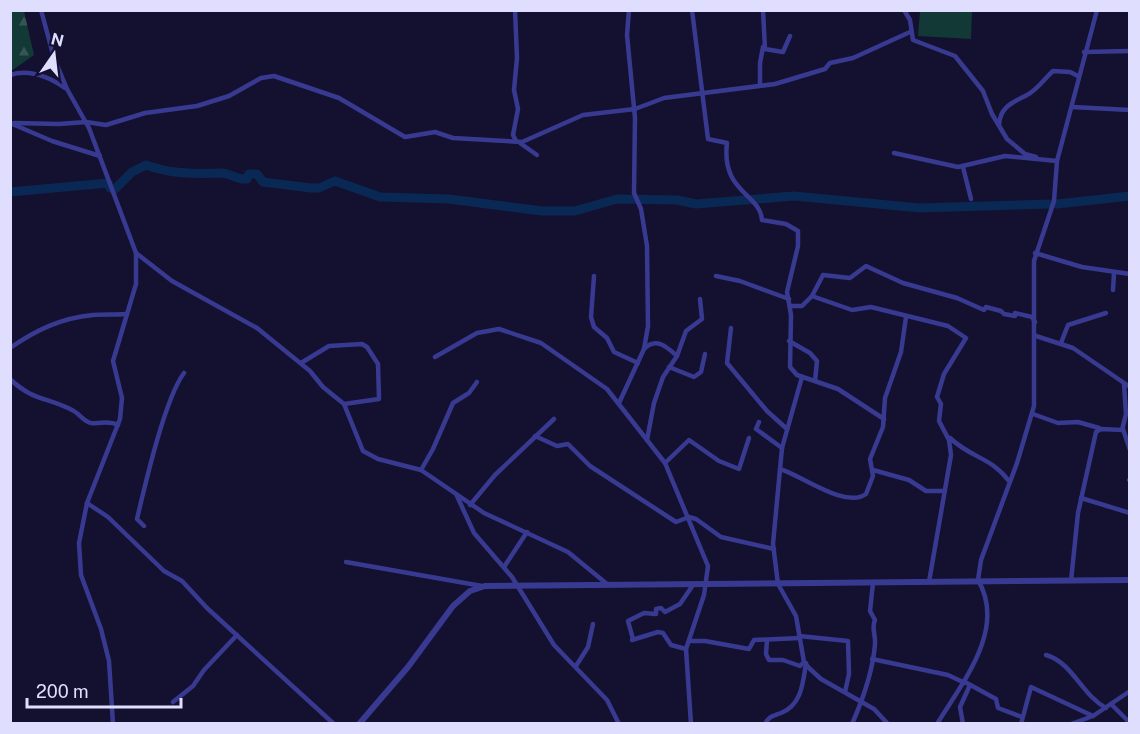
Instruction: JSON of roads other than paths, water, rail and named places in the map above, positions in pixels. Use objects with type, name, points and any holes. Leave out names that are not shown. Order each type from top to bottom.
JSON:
[{"type":"street","points":[[41,10],[49,46],[67,89],[86,122],[101,157],[136,253],[136,284],[113,361],[122,398],[118,425],[87,503],[79,543],[79,567],[107,650],[113,723]]},
{"type":"street","points":[[515,10],[517,58],[514,90],[518,109],[513,135],[517,141],[537,155]]},
{"type":"street","points":[[619,403],[644,349],[648,326],[647,246],[641,209],[634,193],[635,109],[627,35],[629,10]]},
{"type":"street","points":[[692,10],[708,139],[727,143],[726,166],[735,184],[761,212],[762,220],[786,224],[798,231],[797,255],[788,282],[790,367],[802,377],[838,389],[884,419]]},
{"type":"street","points":[[760,85],[763,10]]},
{"type":"street","points":[[904,10],[910,20],[910,32],[915,41],[955,56],[984,91],[1000,128],[1015,147],[1036,157]]},
{"type":"street","points":[[963,723],[960,707],[987,620],[977,578],[981,560],[1033,414],[1036,336],[1033,269],[1035,253],[1054,201],[1057,161],[1096,10]]},
{"type":"street","points":[[12,123],[86,122],[106,125],[145,113],[197,106],[229,96],[261,78],[274,76],[339,98],[405,136],[435,132],[453,138],[528,141],[583,115],[635,109],[664,98],[775,84],[825,69],[830,63],[853,58],[910,32]]},
{"type":"street","points":[[763,47],[783,52],[790,36]]},
{"type":"street","points":[[1084,51],[1130,51]]},
{"type":"street","points":[[1000,128],[1000,118],[1005,110],[1018,98],[1029,94],[1053,71],[1070,72],[1078,76]]},
{"type":"street","points":[[10,75],[22,73],[39,75],[67,89]]},
{"type":"street","points":[[1072,107],[1130,110]]},
{"type":"street","points":[[12,123],[52,141],[101,157]]},
{"type":"street","points":[[894,153],[963,167],[1005,156],[1036,157],[1057,161]]},
{"type":"street","points":[[963,167],[971,199]]},
{"type":"street","points":[[136,253],[172,281],[257,328],[301,363],[344,404],[363,451],[378,459],[421,470],[470,505],[568,552],[607,584]]},
{"type":"street","points":[[1035,253],[1082,267],[1130,274]]},
{"type":"street","points":[[790,306],[802,306],[812,296],[823,275],[850,278],[866,266],[903,284],[957,298],[984,310],[986,308],[1001,310],[1004,314],[1015,316],[1015,313],[1032,317],[1036,324]]},
{"type":"street","points":[[1113,290],[1114,273]]},
{"type":"street","points":[[594,276],[591,317],[594,327],[607,338],[614,352],[638,363]]},
{"type":"street","points":[[717,276],[740,281],[789,299]]},
{"type":"street","points":[[812,296],[852,310],[871,308],[948,326],[966,338],[944,374],[938,399],[941,404],[939,421],[948,436],[977,457],[998,466],[1009,481]]},
{"type":"street","points":[[647,440],[656,394],[677,356],[686,331],[702,319],[700,299]]},
{"type":"street","points":[[1060,343],[1068,325],[1106,313]]},
{"type":"street","points":[[10,348],[30,334],[56,322],[93,315],[126,314]]},
{"type":"street","points":[[780,470],[798,475],[817,489],[862,497],[869,489],[873,470],[870,459],[881,435],[885,398],[901,352],[906,317]]},
{"type":"street","points":[[731,328],[727,363],[767,411],[787,429]]},
{"type":"street","points":[[435,357],[477,333],[502,329],[541,343],[603,386],[619,403],[665,463],[708,563],[706,585],[686,649],[691,723]]},
{"type":"street","points":[[1036,336],[1060,343],[1082,354],[1130,387]]},
{"type":"street","points":[[789,341],[810,353],[817,361],[814,381]]},
{"type":"street","points":[[644,349],[652,343],[661,343],[677,356]]},
{"type":"street","points":[[301,363],[329,346],[362,344],[367,347],[378,364],[379,399],[344,404]]},
{"type":"street","points":[[669,367],[694,378],[701,372],[705,354]]},
{"type":"street","points":[[144,526],[136,519],[164,421],[184,373]]},
{"type":"street","points":[[765,723],[770,716],[786,711],[801,694],[805,662],[796,616],[778,584],[774,549],[782,448],[802,377]]},
{"type":"street","points":[[10,379],[30,396],[67,407],[86,421],[92,423],[109,421],[118,425]]},
{"type":"street","points":[[421,470],[434,449],[453,403],[469,393],[477,382]]},
{"type":"street","points":[[1124,384],[1126,417],[1123,429],[1130,450]]},
{"type":"street","points":[[1033,414],[1058,423],[1073,422],[1119,432],[1123,429]]},
{"type":"street","points":[[470,505],[495,474],[554,419]]},
{"type":"street","points":[[759,422],[756,429],[782,448]]},
{"type":"street","points":[[1071,580],[1081,498],[1096,432],[1101,429]]},
{"type":"street","points":[[536,436],[557,446],[568,444],[590,466],[673,520],[696,519],[721,537],[774,549]]},
{"type":"street","points":[[929,582],[950,464],[948,436]]},
{"type":"street","points":[[665,463],[689,440],[723,463],[739,469],[749,438]]},
{"type":"street","points":[[873,470],[909,480],[942,503]]},
{"type":"street","points":[[926,491],[945,491]]},
{"type":"street","points":[[457,496],[474,533],[504,567],[550,638],[607,700],[619,723]]},
{"type":"street","points":[[1081,498],[1130,513]]},
{"type":"street","points":[[87,503],[108,517],[164,570],[182,581],[196,598],[334,723]]},
{"type":"street","points":[[504,567],[527,532]]},
{"type":"street","points":[[346,562],[485,586],[1130,580]]},
{"type":"street","points":[[852,723],[862,701],[876,642],[873,625],[875,620],[870,611],[873,583]]},
{"type":"street","points":[[686,649],[671,645],[663,633],[658,632],[633,639],[628,621],[644,614],[656,614],[657,609],[661,608],[665,612],[676,607],[693,585]]},
{"type":"street","points":[[359,723],[408,667],[453,606],[464,595],[485,586]]},
{"type":"street","points":[[576,666],[588,647],[593,624]]},
{"type":"street","points":[[173,702],[194,686],[204,670],[237,635]]},
{"type":"street","points":[[689,641],[705,641],[748,649],[754,640],[800,637],[848,641],[849,674],[845,692]]},
{"type":"street","points":[[767,640],[766,654],[769,660],[783,660],[787,664],[800,666],[805,662]]},
{"type":"street","points":[[1046,655],[1058,658],[1093,699],[1106,708]]},
{"type":"street","points":[[872,659],[948,675],[996,699],[998,708],[1022,717]]},
{"type":"street","points":[[805,662],[820,679],[862,701],[888,723]]},
{"type":"street","points":[[939,722],[967,683]]},
{"type":"street","points":[[1021,723],[1031,687],[1091,719]]},
{"type":"street","points":[[1071,723],[1091,719],[1130,691]]},
{"type":"street","points":[[1111,704],[1130,723]]},
{"type":"waterway","points":[[115,189],[132,172],[146,165],[183,173],[225,173],[243,179],[247,179],[249,174],[257,174],[263,182],[311,188],[319,188],[335,181],[380,197],[449,199],[542,211],[575,211],[617,199],[677,200],[696,204],[794,196],[920,208],[1049,204]]},
{"type":"waterway","points":[[10,192],[108,183],[110,188]]},
{"type":"waterway","points":[[1057,204],[1130,196]]}]
